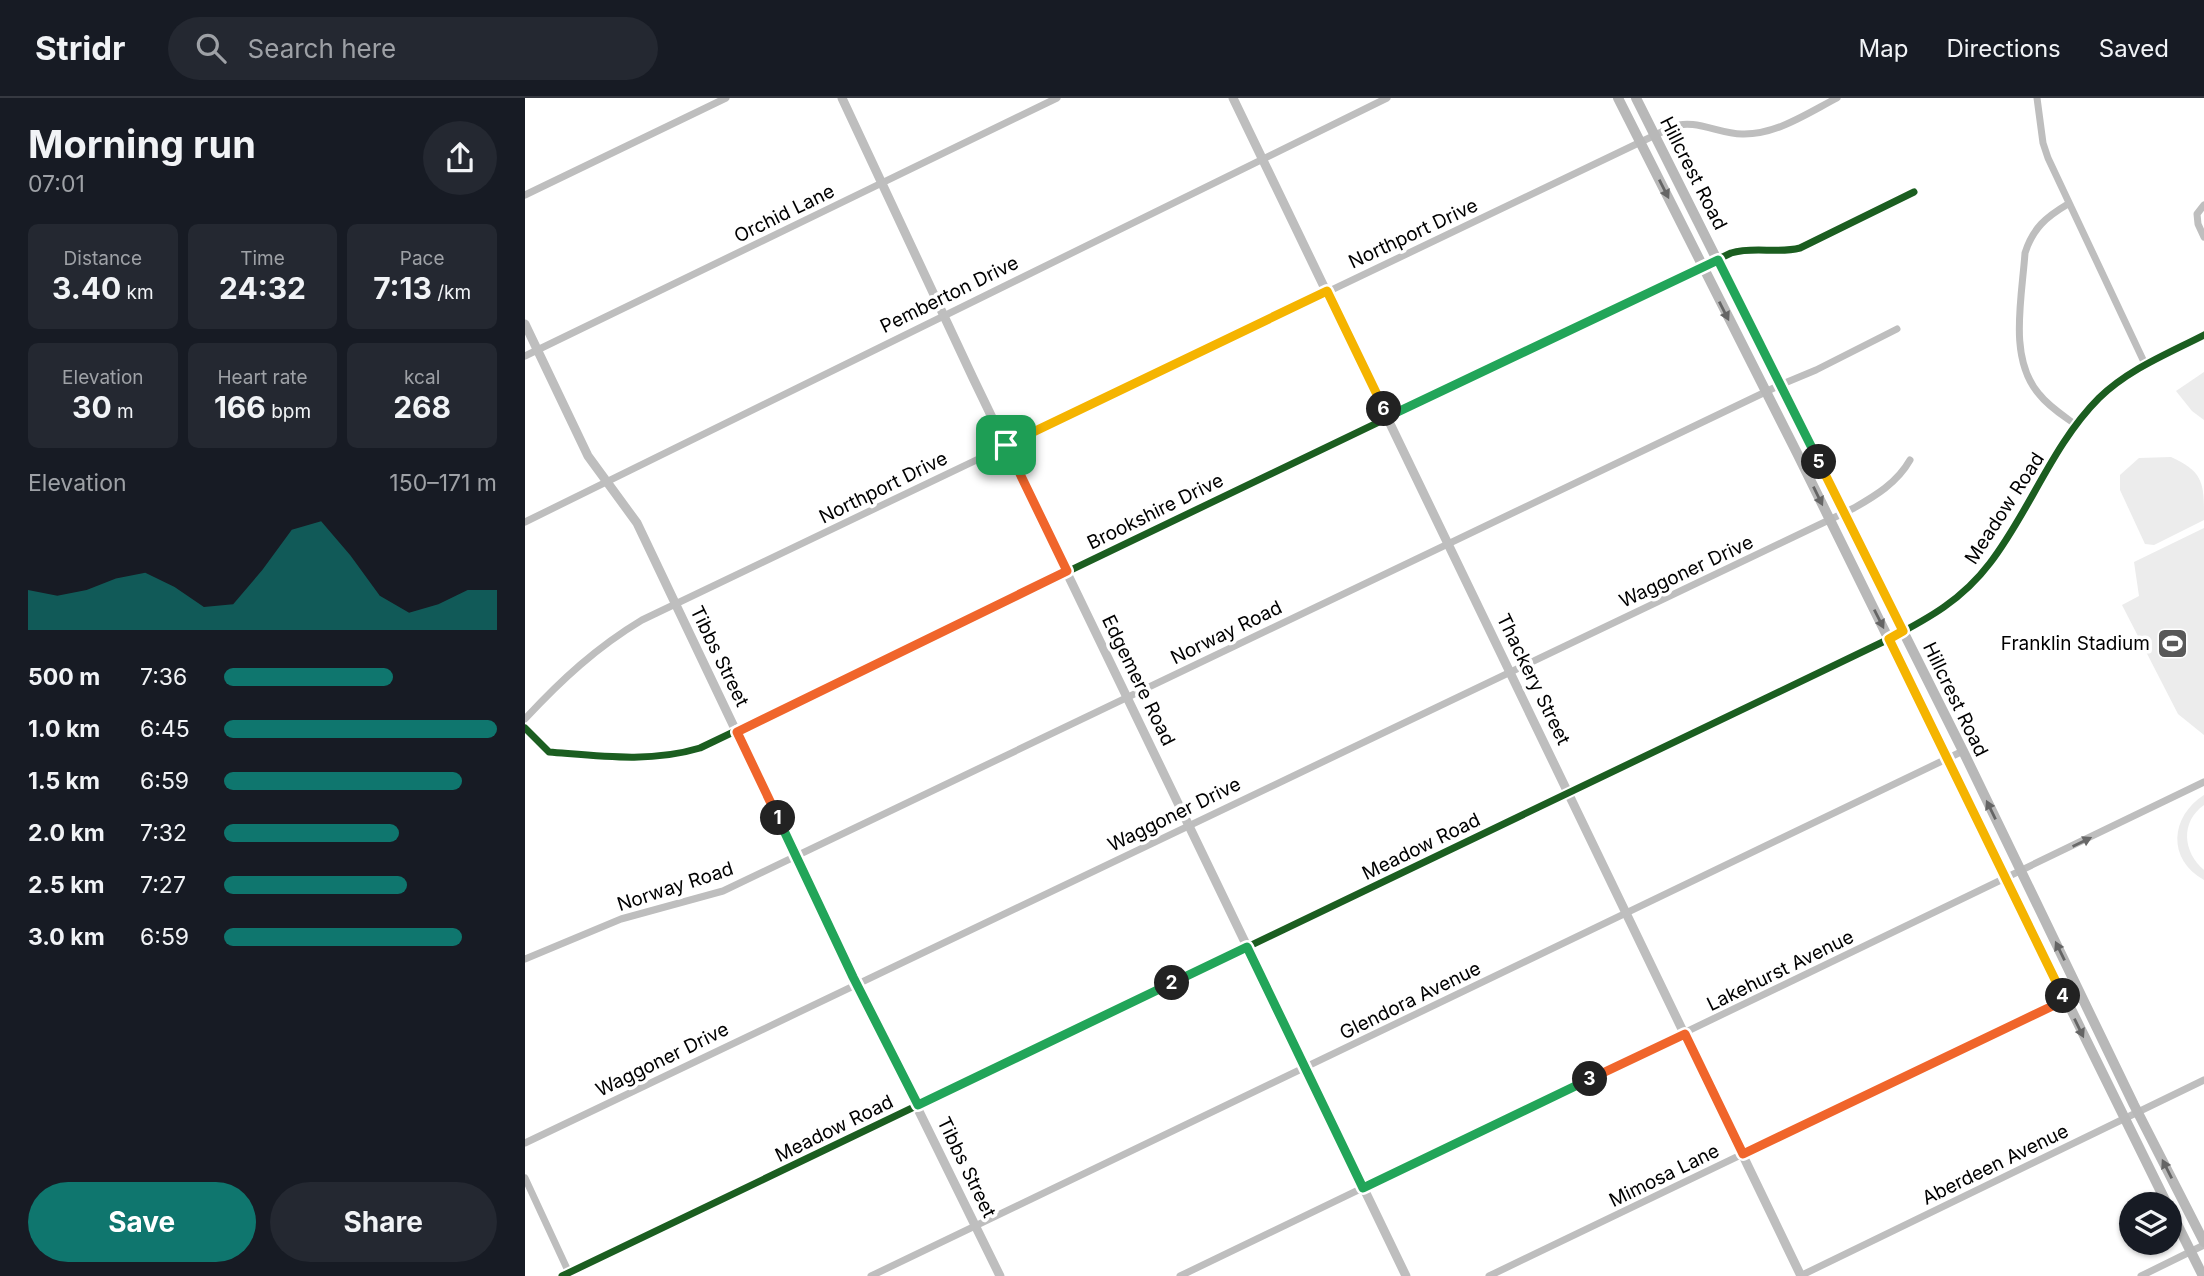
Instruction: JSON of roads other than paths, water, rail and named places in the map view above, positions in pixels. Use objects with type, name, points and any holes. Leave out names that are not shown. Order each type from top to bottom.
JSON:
[{"type":"main road","name":"Hillcrest Road","points":[[1618,98],[1766,392],[1903,631],[2204,1244]]},
{"type":"main road","name":"Hillcrest Road","points":[[1636,98],[1780,385],[1889,639],[2161,1192]]},
{"type":"main road","points":[[2182,1233],[2203,1276]]},
{"type":"street","points":[[525,195],[726,98]]},
{"type":"street","name":"Edgemere Road","points":[[842,98],[1304,1068],[1406,1276]]},
{"type":"street","name":"Orchid Lane","points":[[525,356],[1057,98]]},
{"type":"street","name":"Thackery Street","points":[[1233,98],[1801,1276]]},
{"type":"street","name":"Pemberton Drive","points":[[525,522],[1387,98]]},
{"type":"street","points":[[1655,135],[1686,124],[1738,134],[1768,131],[1837,98]]},
{"type":"street","points":[[2037,98],[2043,143],[2068,204],[2145,364]]},
{"type":"street","name":"Northport Drive","points":[[525,719],[571,672],[611,639],[642,620],[1655,135]]},
{"type":"street","name":"Brookshire Drive","points":[[525,728],[548,752],[625,759],[679,755],[708,746],[1702,267],[1748,249],[1781,251],[1800,248],[1914,192]]},
{"type":"street","points":[[2068,204],[2040,223],[2029,240],[2025,253],[2019,351],[2028,379],[2040,397],[2076,425]]},
{"type":"street","points":[[2204,206],[2197,214],[2197,221],[2204,237]]},
{"type":"street","name":"Tibbs Street","points":[[525,324],[588,456],[638,523],[1000,1276]]},
{"type":"street","name":"Norway Road","points":[[525,959],[621,919],[723,891],[1897,329]]},
{"type":"street","name":"Meadow Road","points":[[567,1275],[1889,639],[1945,608],[1975,581],[1991,562],[2076,425],[2108,391],[2145,364],[2204,335]]},
{"type":"street","name":"Waggoner Drive","points":[[525,1143],[1837,516],[1880,493],[1898,477],[1910,460]]},
{"type":"street","name":"Glendora Avenue","points":[[871,1276],[1963,751]]},
{"type":"street","name":"Lakehurst Avenue","points":[[1180,1276],[2204,782]]},
{"type":"street","name":"Mimosa Lane","points":[[1489,1276],[2080,992]]},
{"type":"street","name":"Aberdeen Avenue","points":[[1801,1276],[2204,1080]]},
{"type":"street","points":[[525,1178],[567,1275]]},
{"type":"street","points":[[2141,1276],[2204,1244]]},
{"type":"place","name":"Franklin Stadium","points":[[2173,643]]}]
